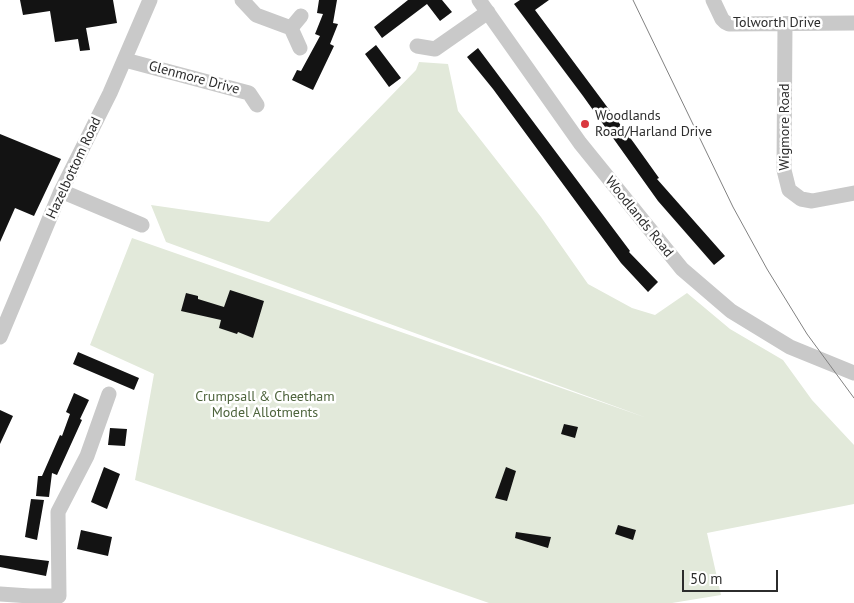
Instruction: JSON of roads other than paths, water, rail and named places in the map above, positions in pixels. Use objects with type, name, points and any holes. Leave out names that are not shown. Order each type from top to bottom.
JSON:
[{"type":"street","name":"Hazelbottom Road","points":[[0,337],[61,191],[110,93],[150,0]]},
{"type":"street","points":[[242,0],[256,15],[296,22],[296,41],[300,48]]},
{"type":"street","name":"Tolworth Drive","points":[[713,0],[722,18],[729,24],[854,23]]},
{"type":"street","points":[[417,46],[435,49],[483,4]]},
{"type":"street","name":"Woodlands Road","points":[[483,4],[580,143],[682,269],[718,301],[790,347],[854,373]]},
{"type":"street","name":"Wigmore Road","points":[[785,24],[784,170],[789,190],[797,197],[812,201],[854,193]]},
{"type":"street","name":"Glenmore Drive","points":[[125,60],[249,93],[257,105]]},
{"type":"street","points":[[61,191],[142,225]]},
{"type":"street","points":[[0,594],[30,600],[59,596],[58,512],[88,456],[109,394]]},
{"type":"tram line","points":[[633,0],[733,207],[767,269],[807,334],[854,398]]},
{"type":"place","name":"Woodlands Road/Harland Drive","points":[[585,124]]},
{"type":"park label","name":"Crumpsall & Cheetham Model Allotments","points":[[265,406]]}]
